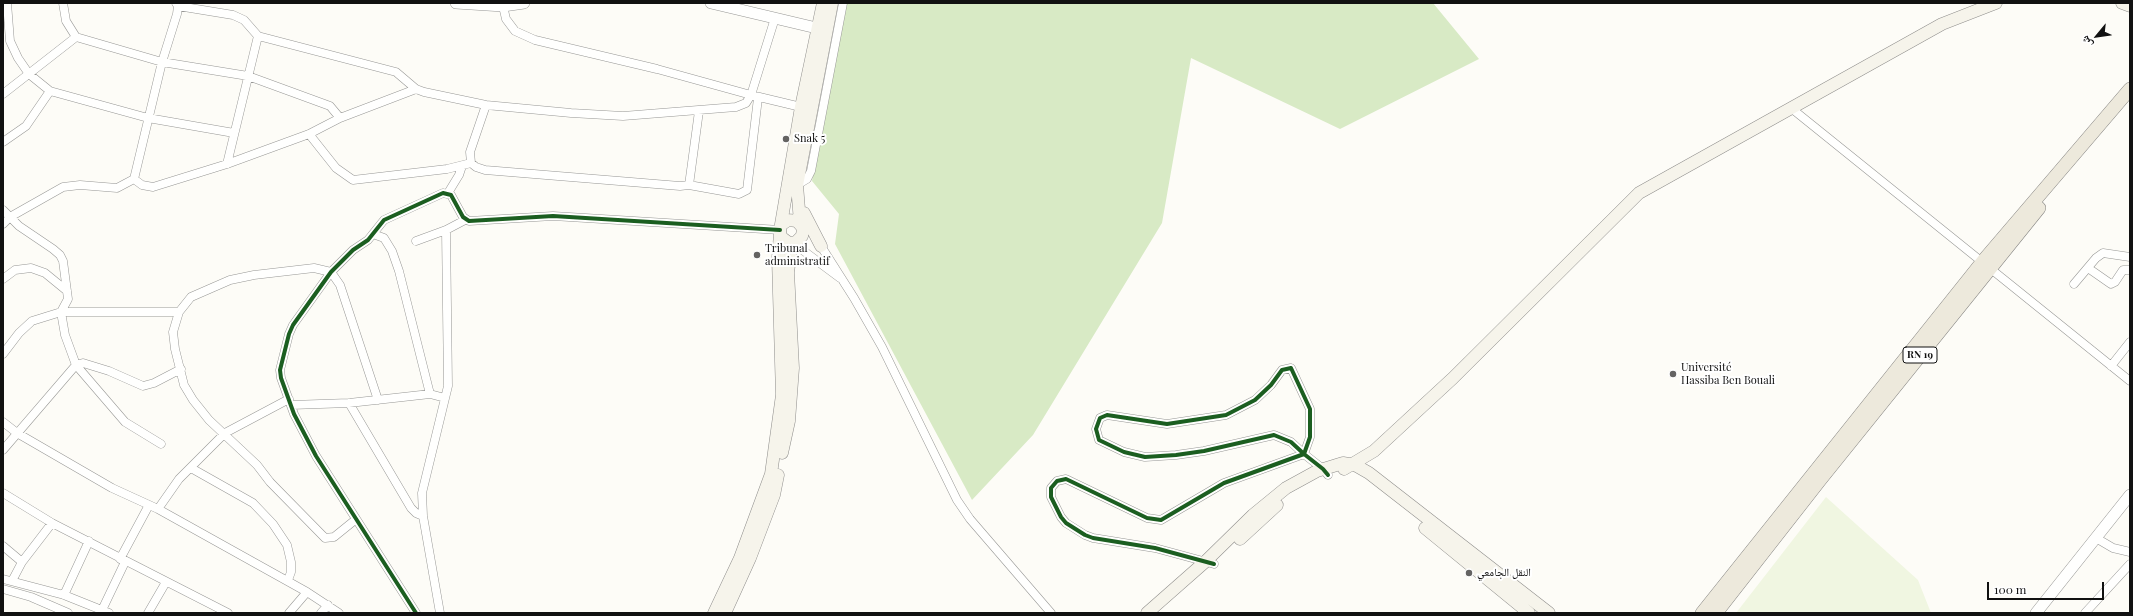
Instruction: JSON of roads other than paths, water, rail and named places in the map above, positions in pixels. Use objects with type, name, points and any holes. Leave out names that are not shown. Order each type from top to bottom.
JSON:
[{"type":"main road","points":[[725,613],[750,558],[769,496],[789,421],[793,368],[788,272],[792,243],[802,236],[797,191],[821,29],[823,3]]},
{"type":"main road","points":[[714,613],[769,496],[782,395],[778,258],[780,230],[801,107],[821,29],[832,3]]},
{"type":"main road","points":[[1347,466],[1374,451],[1447,384],[1548,286],[1639,193],[1942,24],[1996,3]]},
{"type":"main road","points":[[2122,3],[2130,6]]},
{"type":"main road","name":"RN 19","points":[[1702,613],[2130,89]]},
{"type":"main road","name":"RN 19","points":[[1716,613],[1986,265],[2130,102]]},
{"type":"main road","points":[[797,191],[821,246]]},
{"type":"main road","points":[[780,230],[788,220],[794,220],[801,225]]},
{"type":"main road","points":[[780,230],[783,240],[792,243]]},
{"type":"main road","points":[[1160,613],[1170,600],[1210,562],[1253,515],[1280,493],[1302,478],[1326,472],[1342,463],[1358,474],[1529,613]]},
{"type":"main road","points":[[1347,466],[1369,473],[1549,613]]},
{"type":"main road","points":[[1147,613],[1170,600]]},
{"type":"street","points":[[7,3],[10,41],[18,58],[29,74],[50,90],[148,118],[234,133]]},
{"type":"street","points":[[63,3],[66,21],[76,36],[162,62],[248,76],[330,106],[340,118]]},
{"type":"street","points":[[456,3],[503,6],[524,3]]},
{"type":"street","points":[[710,3],[821,29]]},
{"type":"street","points":[[797,191],[807,179],[811,171],[843,3]]},
{"type":"street","points":[[134,179],[177,5],[233,15],[244,20],[258,36],[396,72],[416,88],[430,94],[486,105],[623,116],[736,107],[746,103],[754,97]]},
{"type":"street","points":[[503,6],[506,19],[512,28],[522,35],[535,40],[657,69],[754,97],[801,107]]},
{"type":"street","points":[[309,134],[336,168],[353,180],[462,166],[471,163],[485,170],[680,186],[689,185],[738,194],[747,190],[754,97],[775,18]]},
{"type":"street","points":[[3,94],[76,36]]},
{"type":"street","points":[[227,164],[258,36]]},
{"type":"street","points":[[134,179],[142,185],[153,187],[227,164],[309,134],[340,118],[416,88]]},
{"type":"street","points":[[3,142],[26,126],[50,90]]},
{"type":"street","points":[[471,163],[470,152],[486,105]]},
{"type":"street","points":[[1791,108],[2130,381]]},
{"type":"street","points":[[689,185],[699,111]]},
{"type":"street","points":[[416,613],[355,520],[316,456],[284,388],[280,370],[289,334],[293,325],[330,272],[373,234],[377,226],[384,220],[437,194],[448,192],[456,180],[462,166]]},
{"type":"street","points":[[3,224],[10,217],[63,187],[80,185],[116,188],[134,179]]},
{"type":"street","points":[[448,192],[465,220]]},
{"type":"street","points":[[3,210],[29,234],[43,242],[60,255],[63,261],[68,299],[61,312],[65,335],[76,365],[125,422],[162,444]]},
{"type":"street","points":[[416,241],[446,230],[465,220],[553,216],[780,230]]},
{"type":"street","points":[[801,225],[821,246],[854,298],[882,347],[957,500],[970,519],[1051,613]]},
{"type":"street","points":[[440,613],[423,516],[422,493],[448,386],[449,366],[446,230]]},
{"type":"street","points":[[373,234],[384,238],[394,256],[430,394]]},
{"type":"street","points":[[792,243],[842,280]]},
{"type":"street","points":[[2074,284],[2103,253],[2130,257]]},
{"type":"street","points":[[3,279],[15,270],[31,268],[45,273],[67,291]]},
{"type":"street","points":[[355,520],[334,537],[325,538],[225,433],[209,420],[193,400],[184,385],[175,349],[174,332],[179,312],[191,297],[230,280],[254,275],[314,268],[330,272],[340,285],[378,400]]},
{"type":"street","points":[[2088,268],[2111,284],[2115,282],[2123,270],[2130,270]]},
{"type":"street","points":[[3,354],[19,333],[32,321],[61,312],[179,312]]},
{"type":"street","points":[[2111,366],[2130,342]]},
{"type":"street","points":[[3,450],[76,365],[83,363],[109,371],[143,386],[149,386],[181,369]]},
{"type":"street","points":[[1304,454],[1310,437],[1310,409],[1295,374],[1288,367],[1282,370],[1271,385],[1255,400],[1226,414],[1167,424],[1107,415],[1100,418],[1097,423],[1096,434],[1099,440],[1124,452],[1145,457],[1204,451],[1274,435],[1291,442],[1304,454],[1326,472]]},
{"type":"street","points":[[158,509],[173,486],[225,433],[290,402],[349,403],[430,394],[445,398]]},
{"type":"street","points":[[349,403],[411,508],[416,513],[423,516]]},
{"type":"street","points":[[3,422],[16,434],[112,488],[158,509],[234,553],[288,580],[339,613]]},
{"type":"street","points":[[1210,562],[1155,548],[1085,535],[1066,523],[1061,517],[1051,497],[1053,485],[1059,480],[1066,479],[1147,518],[1161,520],[1224,483],[1304,454]]},
{"type":"street","points":[[191,468],[253,503],[274,524],[282,536],[291,562],[291,572],[288,580]]},
{"type":"street","points":[[3,493],[52,523],[166,582],[215,610],[228,613]]},
{"type":"street","points":[[2036,613],[2130,495]]},
{"type":"street","points":[[3,579],[64,595],[105,611],[123,560],[149,505]]},
{"type":"street","points":[[12,581],[22,562],[52,523]]},
{"type":"street","points":[[2096,538],[2113,548],[2130,552]]},
{"type":"street","points":[[64,595],[89,541]]},
{"type":"street","points":[[3,546],[22,562]]},
{"type":"street","points":[[2085,613],[2130,564]]},
{"type":"street","points":[[148,613],[166,582]]},
{"type":"street","points":[[3,589],[30,597],[66,613]]},
{"type":"street","points":[[289,613],[307,592]]},
{"type":"street","points":[[321,613],[328,605]]},
{"type":"place","name":"Snak 5","points":[[786,139]]},
{"type":"place","name":"Tribunal administratif","points":[[757,255]]},
{"type":"place","name":"Université Hassiba Ben Bouali","points":[[1673,374]]},
{"type":"place","name":"النقل الجامعي","points":[[1469,573]]}]
